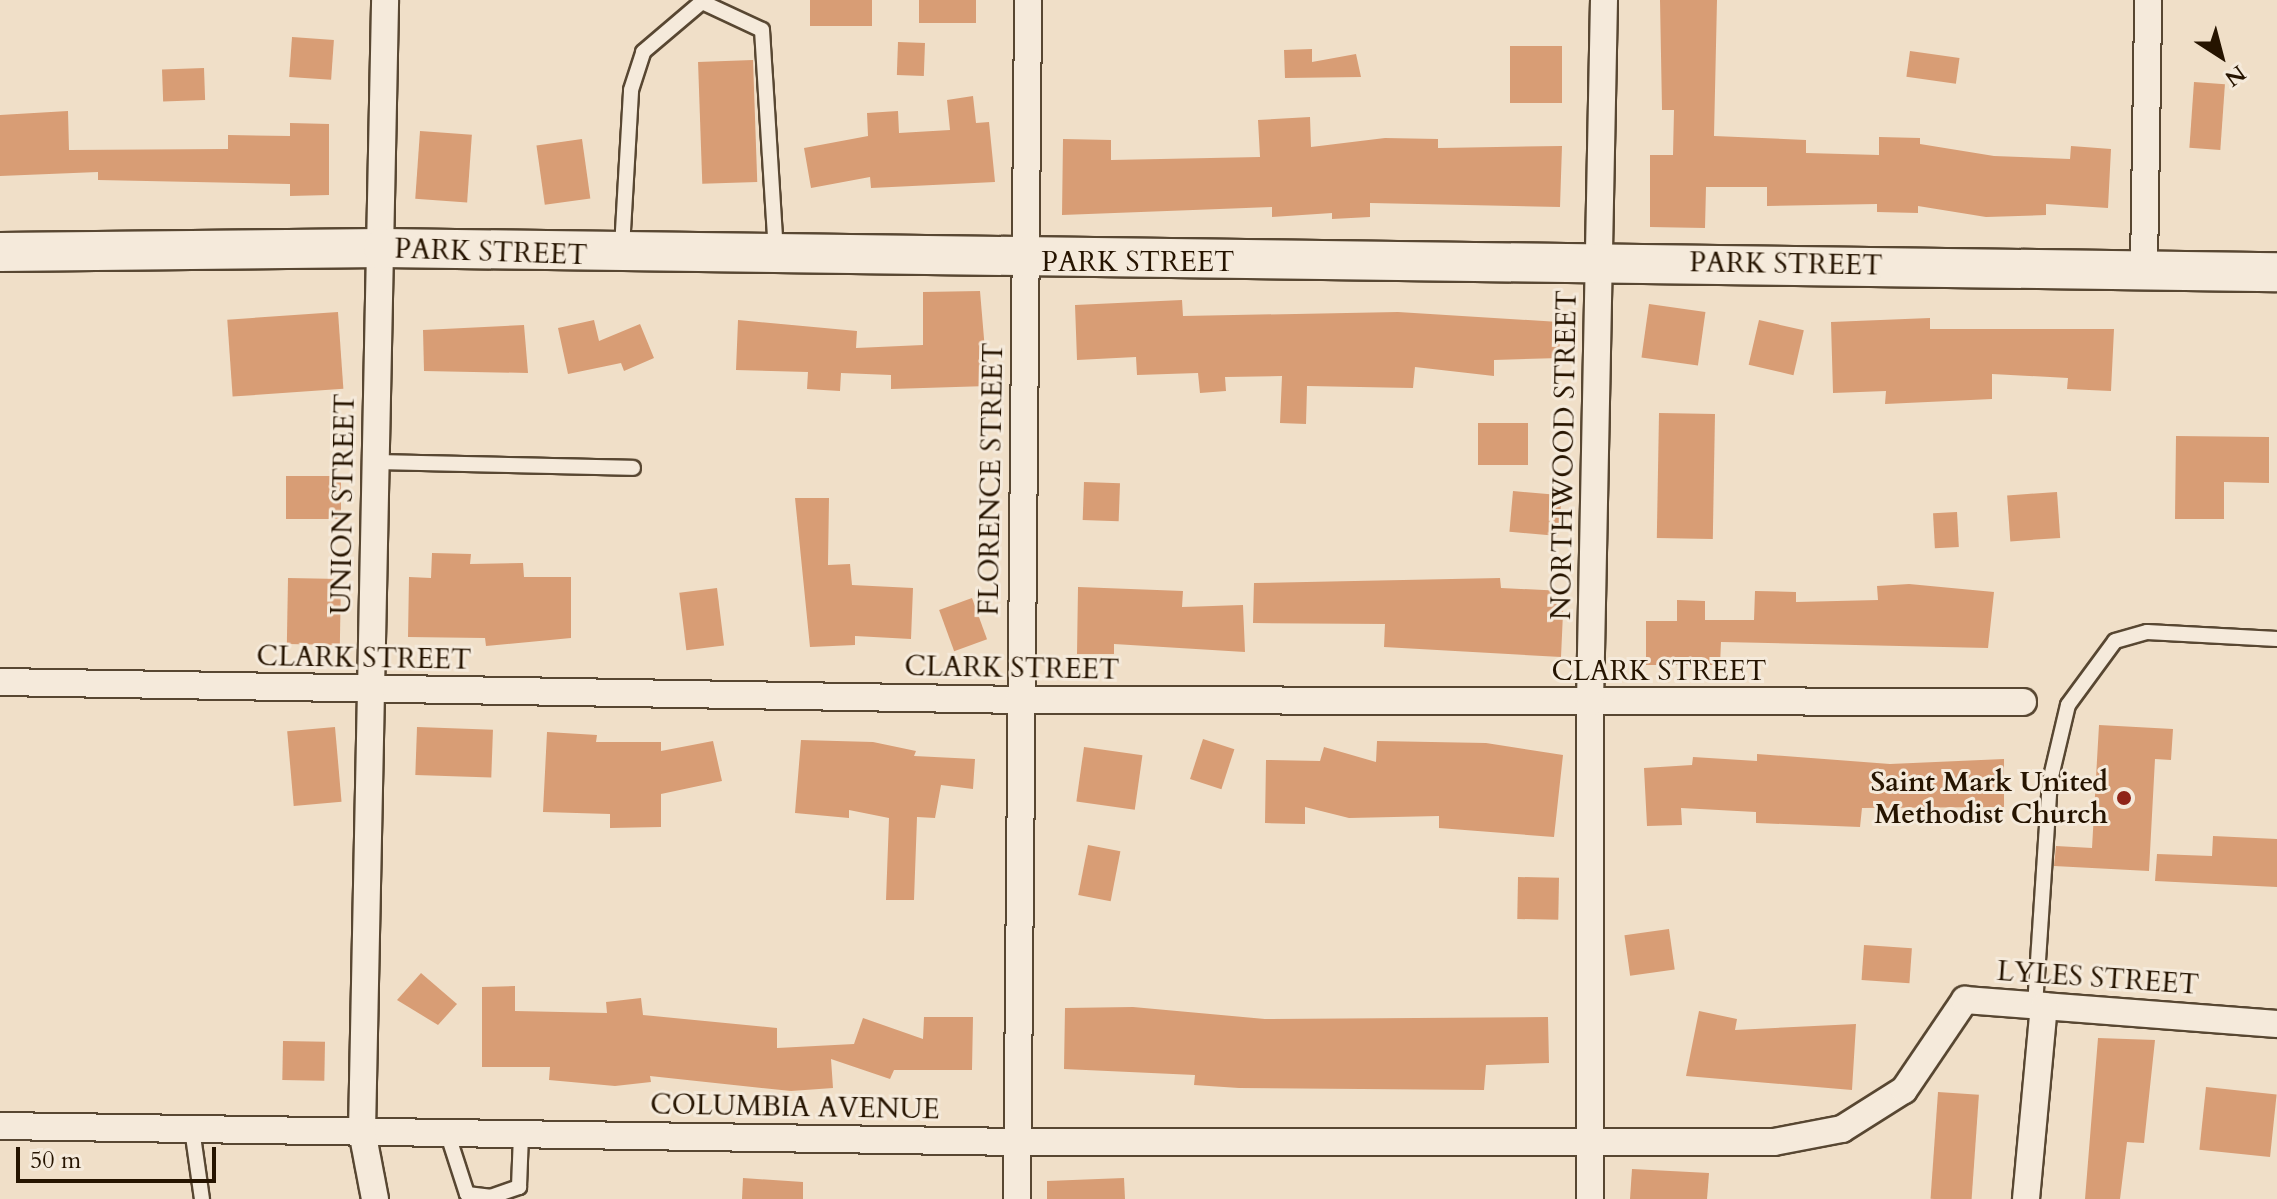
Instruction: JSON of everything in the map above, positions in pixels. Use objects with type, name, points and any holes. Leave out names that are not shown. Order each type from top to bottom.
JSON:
[{"type":"street","name":"UNION STREET","points":[[375,1199],[362,1131],[374,691],[372,462],[383,248],[385,0]]},
{"type":"street","name":"FLORENCE STREET","points":[[1017,1199],[1019,700],[1028,0]]},
{"type":"street","name":"NORTHWOOD STREET","points":[[1590,1199],[1590,703],[1604,0]]},
{"type":"street","points":[[2144,267],[2148,0]]},
{"type":"street","name":"PARK STREET","points":[[0,252],[383,248],[776,258],[2144,267],[2277,272]]},
{"type":"street","name":"CLARK STREET","points":[[0,682],[1019,700],[2023,702]]},
{"type":"street","name":"LYLES STREET","points":[[1590,1139],[1774,1142],[1842,1129],[1904,1090],[1965,1000],[2277,1024]]},
{"type":"street","points":[[2026,1199],[2040,1006]]},
{"type":"street","name":"COLUMBIA AVENUE","points":[[0,1126],[1017,1142],[1590,1139]]},
{"type":"lane","points":[[622,256],[639,64],[670,21],[702,2],[762,30],[776,258]]},
{"type":"lane","points":[[372,462],[633,468]]},
{"type":"lane","points":[[2040,1006],[2055,744],[2068,705],[2115,641],[2147,632],[2277,639]]},
{"type":"lane","points":[[192,1129],[202,1199]]},
{"type":"lane","points":[[447,1132],[467,1194],[490,1197],[519,1187],[521,1134]]},
{"type":"building","points":[[810,0],[872,0],[872,26],[810,26]]},
{"type":"building","points":[[919,0],[976,0],[976,23],[919,23]]},
{"type":"building","points":[[1660,0],[1717,0],[1714,136],[1806,140],[1806,153],[1879,155],[1879,137],[1920,138],[1920,144],[1994,156],[2070,159],[2071,146],[2111,149],[2108,208],[2046,204],[2046,215],[1986,217],[1918,206],[1918,213],[1877,212],[1877,204],[1767,206],[1767,187],[1706,187],[1705,228],[1650,227],[1650,155],[1673,155],[1674,110],[1662,110]]},
{"type":"building","points":[[292,37],[334,40],[331,80],[289,77]]},
{"type":"building","points":[[898,42],[925,43],[924,76],[897,75]]},
{"type":"building","points":[[1510,46],[1562,46],[1562,103],[1510,103]]},
{"type":"building","points":[[1312,49],[1312,62],[1356,54],[1361,77],[1285,78],[1284,50]]},
{"type":"building","points":[[1910,51],[1960,58],[1956,84],[1906,77]]},
{"type":"building","points":[[753,60],[757,182],[702,184],[698,62]]},
{"type":"building","points":[[204,68],[205,100],[163,101],[162,69]]},
{"type":"building","points":[[2194,82],[2225,84],[2220,150],[2189,148]]},
{"type":"building","points":[[973,96],[976,123],[989,122],[995,182],[871,188],[870,177],[811,188],[804,148],[868,136],[867,113],[898,111],[899,133],[950,130],[947,100]]},
{"type":"building","points":[[68,111],[69,150],[228,149],[228,135],[290,136],[290,123],[329,124],[329,195],[290,196],[290,184],[98,180],[98,172],[0,176],[0,115]]},
{"type":"building","points":[[1310,117],[1311,147],[1385,138],[1438,139],[1438,148],[1562,146],[1560,207],[1370,203],[1370,217],[1332,219],[1332,213],[1272,217],[1272,207],[1062,215],[1063,139],[1111,140],[1111,160],[1260,157],[1258,120]]},
{"type":"building","points":[[420,131],[472,135],[467,202],[415,199]]},
{"type":"building","points":[[582,139],[590,198],[545,205],[536,145]]},
{"type":"building","points":[[980,291],[988,386],[891,389],[891,375],[841,373],[840,391],[807,389],[808,372],[736,370],[738,320],[857,331],[856,348],[923,345],[923,292]]},
{"type":"building","points":[[1182,300],[1183,316],[1398,312],[1559,322],[1560,358],[1494,360],[1494,376],[1415,367],[1413,388],[1307,386],[1306,424],[1280,423],[1282,376],[1225,377],[1226,391],[1200,393],[1198,373],[1137,375],[1136,357],[1077,360],[1075,305]]},
{"type":"building","points":[[1649,304],[1705,312],[1698,365],[1641,357]]},
{"type":"building","points":[[338,312],[343,389],[233,397],[227,320]]},
{"type":"building","points":[[1930,318],[1930,329],[2114,329],[2111,391],[2067,389],[2068,378],[1992,374],[1992,399],[1885,404],[1886,391],[1833,393],[1831,322]]},
{"type":"building","points":[[594,320],[599,341],[640,324],[654,358],[624,371],[621,363],[568,374],[558,328]]},
{"type":"building","points":[[1759,320],[1804,330],[1793,375],[1749,365]]},
{"type":"building","points":[[524,325],[528,373],[424,371],[423,330]]},
{"type":"building","points":[[1659,413],[1715,414],[1713,539],[1657,538]]},
{"type":"building","points":[[1478,423],[1528,423],[1528,465],[1478,465]]},
{"type":"building","points":[[2176,436],[2269,437],[2269,483],[2224,482],[2224,519],[2175,519]]},
{"type":"building","points":[[286,476],[341,476],[341,519],[286,519]]},
{"type":"building","points":[[1084,482],[1120,483],[1119,521],[1083,520]]},
{"type":"building","points":[[1513,491],[1562,495],[1558,536],[1509,532]]},
{"type":"building","points":[[2057,492],[2060,538],[2010,541],[2007,495]]},
{"type":"building","points":[[795,498],[829,498],[828,565],[850,564],[852,585],[913,588],[911,639],[855,636],[855,645],[810,647]]},
{"type":"building","points":[[1957,512],[1959,547],[1935,548],[1933,513]]},
{"type":"building","points":[[432,553],[471,554],[470,564],[523,563],[524,577],[571,577],[571,638],[486,646],[485,638],[408,637],[409,577],[431,578]]},
{"type":"building","points":[[288,578],[341,579],[340,645],[287,644]]},
{"type":"building","points":[[1500,578],[1501,588],[1564,591],[1561,657],[1384,647],[1385,624],[1253,623],[1254,583]]},
{"type":"building","points":[[1909,584],[1994,592],[1988,648],[1721,642],[1720,665],[1646,665],[1646,621],[1677,621],[1677,600],[1705,601],[1705,620],[1754,620],[1755,591],[1796,592],[1796,602],[1878,600],[1877,586]]},
{"type":"building","points":[[1078,587],[1183,591],[1182,607],[1243,605],[1245,652],[1114,644],[1114,654],[1077,654]]},
{"type":"building","points":[[717,588],[724,646],[686,650],[679,593]]},
{"type":"building","points":[[972,598],[987,639],[954,651],[939,610]]},
{"type":"building","name":"Saint Mark United Methodist Church","points":[[2099,725],[2173,729],[2171,760],[2155,759],[2149,871],[2054,866],[2056,846],[2092,848]]},
{"type":"building","points":[[335,727],[342,802],[294,806],[287,731]]},
{"type":"building","points":[[417,727],[493,730],[491,778],[415,775]]},
{"type":"building","points":[[547,732],[597,735],[596,742],[661,742],[661,751],[713,741],[722,781],[661,794],[661,827],[610,828],[610,814],[543,812]]},
{"type":"building","points":[[1203,739],[1234,749],[1221,789],[1190,779]]},
{"type":"building","points":[[801,740],[873,742],[916,751],[914,756],[975,759],[973,789],[941,785],[935,818],[917,817],[914,900],[886,900],[889,818],[849,810],[849,818],[795,813]]},
{"type":"building","points":[[1377,741],[1486,743],[1563,755],[1554,837],[1439,828],[1439,816],[1349,818],[1305,807],[1305,824],[1265,823],[1266,760],[1320,761],[1324,747],[1376,762]]},
{"type":"building","points":[[1084,747],[1142,755],[1135,810],[1076,801]]},
{"type":"building","points":[[1757,754],[1890,764],[2004,759],[2004,807],[1862,808],[1860,827],[1756,823],[1756,812],[1681,808],[1682,825],[1647,826],[1644,768],[1692,765],[1693,757],[1757,761]]},
{"type":"building","points":[[2213,836],[2277,839],[2277,887],[2155,881],[2157,854],[2212,856]]},
{"type":"building","points":[[1088,845],[1120,851],[1111,901],[1078,895]]},
{"type":"building","points":[[1518,877],[1559,878],[1558,920],[1517,919]]},
{"type":"building","points":[[1669,929],[1675,970],[1630,976],[1624,935]]},
{"type":"building","points":[[1864,945],[1912,948],[1909,983],[1862,980]]},
{"type":"building","points":[[421,973],[457,1004],[438,1025],[397,1000]]},
{"type":"building","points":[[515,986],[515,1011],[607,1013],[606,1002],[641,998],[643,1015],[777,1028],[777,1048],[854,1044],[863,1018],[923,1039],[924,1017],[973,1017],[972,1070],[894,1070],[890,1079],[831,1059],[833,1088],[791,1091],[650,1076],[651,1082],[615,1086],[549,1080],[550,1067],[482,1067],[482,987]]},
{"type":"building","points":[[1133,1007],[1265,1019],[1548,1017],[1549,1063],[1486,1065],[1484,1090],[1239,1088],[1194,1085],[1195,1075],[1064,1069],[1065,1008]]},
{"type":"building","points":[[1699,1011],[1737,1019],[1735,1030],[1856,1024],[1852,1090],[1686,1076]]},
{"type":"building","points":[[2098,1038],[2155,1040],[2144,1143],[2127,1142],[2120,1199],[2085,1199]]},
{"type":"building","points":[[283,1041],[325,1042],[324,1081],[282,1080]]},
{"type":"building","points":[[2206,1087],[2277,1094],[2270,1157],[2199,1150]]},
{"type":"building","points":[[1938,1092],[1979,1095],[1972,1199],[1931,1199]]},
{"type":"building","points":[[1632,1169],[1709,1173],[1707,1199],[1630,1199]]},
{"type":"building","points":[[743,1178],[803,1182],[803,1199],[742,1199]]},
{"type":"building","points":[[1124,1178],[1125,1199],[1047,1199],[1047,1181]]},
{"type":"place","name":"Saint Mark United Methodist Church","points":[[2124,798]]}]
